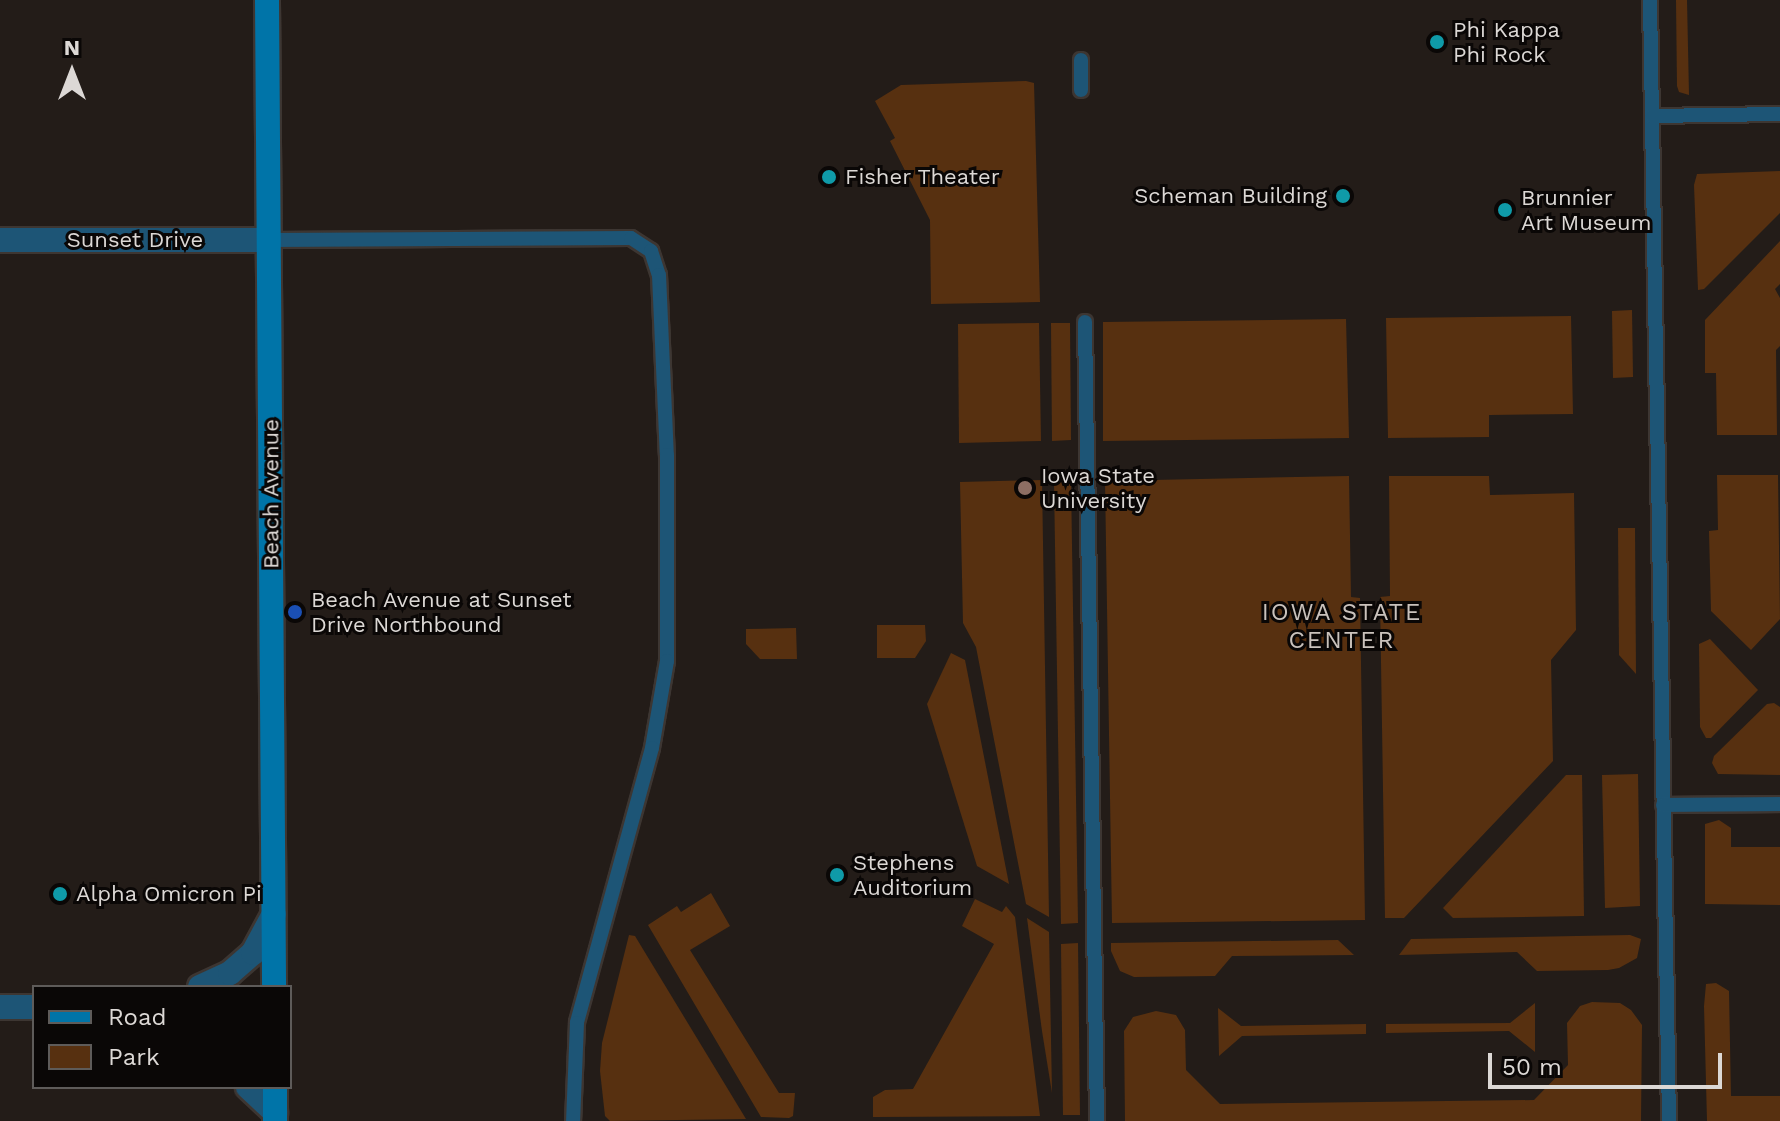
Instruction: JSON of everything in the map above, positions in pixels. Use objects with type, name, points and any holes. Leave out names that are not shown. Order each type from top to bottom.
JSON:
[{"type":"street","name":"Beach Avenue","points":[[267,0],[274,985]]},
{"type":"street","name":"Sunset Drive","points":[[0,240],[269,240]]},
{"type":"street","points":[[204,985],[230,973],[253,953],[274,914]]},
{"type":"street","points":[[0,1007],[32,1007]]},
{"type":"street","points":[[250,1089],[275,1117]]},
{"type":"street","points":[[275,1089],[275,1117]]},
{"type":"lane","points":[[1650,0],[1669,1121]]},
{"type":"lane","points":[[1081,60],[1081,90]]},
{"type":"lane","points":[[1652,116],[1780,114]]},
{"type":"lane","points":[[269,240],[631,238],[651,251],[659,275],[667,455],[667,661],[652,748],[577,1023],[573,1121]]},
{"type":"lane","points":[[1085,322],[1097,1121]]},
{"type":"lane","points":[[1663,805],[1780,804]]},
{"type":"green space","points":[[1676,0],[1687,0],[1689,95],[1679,92],[1677,86]]},
{"type":"green space","points":[[1034,83],[1040,302],[931,304],[930,220],[890,141],[895,138],[875,101],[901,85]]},
{"type":"green space","points":[[1780,171],[1780,213],[1704,289],[1698,290],[1694,185],[1697,174]]},
{"type":"green space","points":[[1780,241],[1780,284],[1775,289],[1780,298],[1780,346],[1776,350],[1777,435],[1717,435],[1716,373],[1705,373],[1705,320]]},
{"type":"green space","points":[[1632,310],[1633,377],[1613,378],[1612,311]]},
{"type":"green space","points":[[1571,316],[1573,414],[1489,415],[1489,437],[1388,438],[1386,318]]},
{"type":"green space","points":[[1346,319],[1349,438],[1103,441],[1103,322]]},
{"type":"green space","points":[[1039,323],[1041,441],[959,443],[958,324]]},
{"type":"green space","points":[[1051,323],[1070,323],[1071,440],[1052,441]]},
{"type":"green space","points":[[1717,475],[1778,475],[1780,619],[1751,650],[1711,611],[1709,531],[1718,530]]},
{"type":"green space","points":[[1349,476],[1351,597],[1360,598],[1365,920],[1112,923],[1105,481]]},
{"type":"green space","points":[[1389,476],[1489,476],[1490,495],[1574,493],[1576,630],[1551,660],[1553,761],[1404,918],[1385,918],[1380,597],[1390,596]]},
{"type":"green space","points":[[1042,480],[1049,917],[1026,904],[976,647],[963,623],[960,482]]},
{"type":"green space","points":[[1054,482],[1071,482],[1078,923],[1061,924]]},
{"type":"green space","points":[[1618,528],[1635,528],[1636,674],[1619,655]]},
{"type":"green space","points":[[877,625],[925,625],[926,641],[915,658],[877,658]]},
{"type":"green space","points":[[796,628],[797,659],[760,659],[746,644],[746,629]]},
{"type":"green space","points":[[1710,639],[1758,690],[1711,738],[1706,738],[1700,727],[1699,644]]},
{"type":"green space","points":[[951,653],[965,660],[1009,884],[977,866],[927,704]]},
{"type":"green space","points":[[1774,703],[1780,707],[1780,775],[1718,774],[1712,763],[1714,756],[1767,704]]},
{"type":"green space","points":[[1638,774],[1640,906],[1605,908],[1602,775]]},
{"type":"green space","points":[[1566,775],[1582,775],[1584,916],[1453,918],[1443,908]]},
{"type":"green space","points":[[1719,820],[1731,828],[1731,847],[1780,847],[1780,905],[1705,904],[1705,824]]},
{"type":"green space","points":[[711,893],[730,926],[690,950],[779,1093],[795,1093],[793,1116],[789,1118],[761,1117],[648,925],[677,906],[681,912]]},
{"type":"green space","points":[[975,899],[1002,912],[1006,906],[1015,917],[1040,1116],[873,1117],[873,1097],[885,1090],[913,1089],[994,944],[962,926]]},
{"type":"green space","points":[[1027,918],[1049,932],[1052,1093],[1042,1031]]},
{"type":"green space","points":[[629,935],[635,936],[746,1119],[610,1121],[605,1116],[600,1071],[602,1043]]},
{"type":"green space","points":[[1630,935],[1641,939],[1637,958],[1608,970],[1537,971],[1517,952],[1399,955],[1411,939]]},
{"type":"green space","points":[[1338,940],[1354,955],[1232,956],[1215,976],[1134,977],[1120,971],[1111,951],[1111,943]]},
{"type":"green space","points":[[1078,943],[1080,1115],[1063,1115],[1061,944]]},
{"type":"green space","points":[[1716,983],[1729,991],[1731,1096],[1780,1096],[1780,1121],[1707,1121],[1704,1006],[1706,984]]},
{"type":"green space","points":[[1592,1002],[1620,1003],[1631,1010],[1642,1025],[1641,1121],[1125,1121],[1124,1031],[1133,1017],[1156,1011],[1176,1015],[1185,1030],[1186,1070],[1220,1104],[1534,1100],[1568,1065],[1567,1023],[1580,1006]]},
{"type":"green space","points":[[1535,1003],[1535,1052],[1509,1031],[1386,1033],[1386,1024],[1510,1023]]},
{"type":"green space","points":[[1218,1008],[1241,1026],[1366,1024],[1366,1034],[1242,1036],[1219,1056]]},
{"type":"place","name":"Phi Kappa Phi Rock","points":[[1437,42]]},
{"type":"place","name":"Fisher Theater","points":[[829,177]]},
{"type":"place","name":"Scheman Building","points":[[1343,196]]},
{"type":"place","name":"Brunnier Art Museum","points":[[1505,210]]},
{"type":"place","name":"Iowa State University","points":[[1025,488]]},
{"type":"place","name":"Beach Avenue at Sunset Drive Northbound","points":[[295,612]]},
{"type":"place","name":"Stephens Auditorium","points":[[837,875]]},
{"type":"place","name":"Alpha Omicron Pi","points":[[60,894]]},
{"type":"district","name":"IOWA STATE CENTER","points":[[1342,627]]}]
